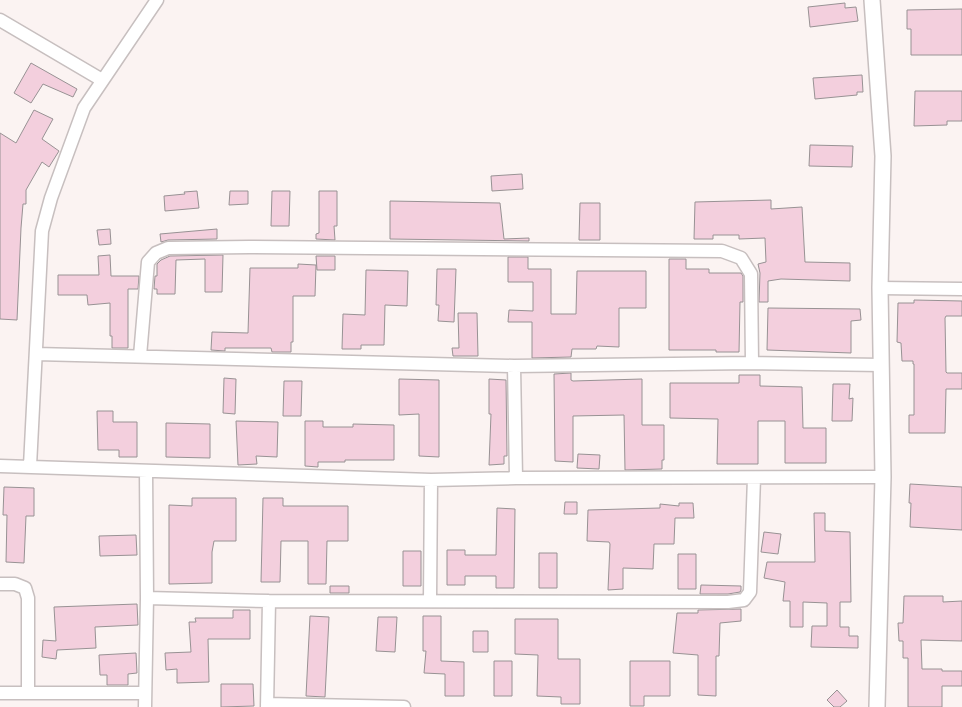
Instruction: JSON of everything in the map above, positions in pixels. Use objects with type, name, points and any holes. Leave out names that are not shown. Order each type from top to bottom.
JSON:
[{"type":"street","points":[[30,466],[42,231],[51,198],[84,108],[157,0]]},
{"type":"street","points":[[872,0],[883,156],[880,288],[883,477],[877,707]]},
{"type":"street","points":[[0,20],[102,80]]},
{"type":"street","points":[[140,356],[148,262],[156,253],[168,248],[249,246],[722,251],[741,258],[751,274],[752,363]]},
{"type":"street","points":[[880,288],[962,289]]},
{"type":"street","points":[[36,354],[514,366],[752,363],[882,365]]},
{"type":"street","points":[[514,366],[516,478]]},
{"type":"street","points":[[0,466],[431,480],[883,477]]},
{"type":"street","points":[[145,707],[147,598],[146,471]]},
{"type":"street","points":[[147,598],[269,601],[430,600],[542,602],[728,602],[744,600],[750,592],[754,478]]},
{"type":"street","points":[[430,600],[431,480]]},
{"type":"street","points":[[0,584],[14,584],[25,588],[28,598],[28,693]]},
{"type":"street","points":[[269,601],[267,706],[404,707]]},
{"type":"street","points":[[0,693],[145,693]]},
{"type":"building","points":[[845,3],[845,8],[856,7],[858,21],[810,27],[808,7]]},
{"type":"building","points":[[962,9],[962,55],[911,55],[911,29],[907,29],[907,10]]},
{"type":"building","points":[[31,63],[77,89],[73,97],[43,84],[31,103],[14,93]]},
{"type":"building","points":[[862,75],[863,92],[857,92],[857,95],[815,99],[813,78]]},
{"type":"building","points":[[915,91],[962,91],[962,121],[947,121],[947,125],[914,126]]},
{"type":"building","points":[[34,110],[53,119],[42,139],[59,151],[49,167],[42,162],[26,190],[26,204],[23,204],[21,228],[17,320],[0,319],[0,133],[16,143]]},
{"type":"building","points":[[810,145],[853,146],[852,167],[809,166]]},
{"type":"building","points":[[522,174],[523,189],[492,191],[491,176]]},
{"type":"building","points":[[197,191],[199,208],[165,211],[164,196]]},
{"type":"building","points":[[230,191],[248,191],[248,204],[229,205]]},
{"type":"building","points":[[272,191],[290,191],[289,226],[271,226]]},
{"type":"building","points":[[319,191],[337,191],[337,226],[334,226],[335,240],[316,239],[316,234],[319,233]]},
{"type":"building","points":[[771,200],[771,209],[802,207],[805,262],[850,263],[850,281],[781,279],[768,281],[768,302],[759,302],[760,273],[758,264],[766,262],[765,238],[739,239],[739,235],[713,235],[713,239],[694,239],[695,202]]},
{"type":"building","points":[[390,201],[500,203],[504,239],[529,238],[529,241],[390,239]]},
{"type":"building","points":[[580,203],[600,203],[600,240],[579,240]]},
{"type":"building","points":[[110,229],[111,244],[99,245],[97,230]]},
{"type":"building","points":[[217,229],[217,239],[168,240],[161,242],[160,234]]},
{"type":"building","points":[[110,255],[111,276],[139,276],[138,289],[128,289],[128,348],[112,348],[110,303],[88,305],[87,295],[58,295],[58,275],[99,275],[98,256]]},
{"type":"building","points":[[223,255],[222,292],[205,292],[205,259],[176,260],[175,294],[157,294],[157,289],[154,289],[157,264],[161,260],[170,256]]},
{"type":"building","points":[[316,256],[335,256],[335,270],[317,270]]},
{"type":"building","points":[[508,257],[528,257],[528,269],[551,269],[551,314],[576,314],[577,271],[646,271],[646,308],[619,308],[619,347],[597,346],[596,349],[572,349],[571,357],[532,358],[532,322],[508,322],[509,310],[533,311],[533,282],[508,282]]},
{"type":"building","points":[[669,259],[686,259],[686,269],[709,269],[709,273],[741,273],[743,276],[743,302],[740,302],[739,352],[669,350]]},
{"type":"building","points":[[298,264],[316,265],[315,296],[293,296],[293,342],[291,342],[291,352],[272,352],[271,348],[225,348],[225,351],[211,350],[212,332],[248,333],[250,268],[298,268]]},
{"type":"building","points":[[437,269],[456,269],[454,322],[438,321],[439,305],[436,305]]},
{"type":"building","points":[[366,270],[408,271],[407,306],[385,305],[384,345],[361,345],[361,349],[342,349],[343,314],[365,315]]},
{"type":"building","points":[[914,300],[962,301],[962,316],[946,316],[945,318],[946,372],[962,373],[962,389],[946,389],[945,433],[909,433],[909,415],[914,415],[914,364],[913,361],[902,361],[901,343],[897,342],[898,303],[914,303]]},
{"type":"building","points":[[768,308],[860,309],[861,320],[851,321],[851,353],[767,350]]},
{"type":"building","points":[[458,313],[477,313],[478,356],[453,356],[452,348],[459,348]]},
{"type":"building","points":[[571,373],[571,380],[573,381],[642,379],[642,425],[664,425],[664,460],[662,460],[662,469],[625,470],[624,415],[573,416],[573,462],[555,461],[554,374]]},
{"type":"building","points":[[739,375],[760,375],[760,386],[802,387],[803,428],[826,428],[826,463],[785,463],[785,421],[758,421],[758,464],[717,464],[718,419],[670,418],[670,383],[739,383]]},
{"type":"building","points":[[224,378],[236,379],[235,414],[223,413]]},
{"type":"building","points":[[399,379],[439,380],[439,457],[419,456],[419,414],[399,415]]},
{"type":"building","points":[[489,379],[506,380],[507,456],[504,456],[504,464],[489,465],[491,414],[489,414]]},
{"type":"building","points":[[284,381],[302,381],[301,416],[283,416]]},
{"type":"building","points":[[833,384],[850,384],[849,399],[853,398],[852,421],[832,421]]},
{"type":"building","points":[[97,411],[113,411],[113,422],[137,422],[137,457],[119,457],[119,450],[98,450]]},
{"type":"building","points":[[236,421],[278,422],[277,457],[256,456],[257,464],[238,465]]},
{"type":"building","points":[[305,421],[323,421],[323,427],[353,427],[353,424],[394,425],[394,460],[345,460],[345,462],[318,462],[318,467],[305,466]]},
{"type":"building","points":[[166,423],[210,424],[210,458],[166,457]]},
{"type":"building","points":[[578,454],[600,455],[599,469],[577,468]]},
{"type":"building","points":[[910,484],[962,487],[962,530],[910,527]]},
{"type":"building","points":[[4,487],[34,488],[34,516],[26,516],[24,563],[6,562],[7,515],[3,515]]},
{"type":"building","points":[[192,498],[236,498],[236,541],[214,541],[212,583],[169,584],[169,505],[192,506]]},
{"type":"building","points":[[263,498],[283,498],[283,506],[348,506],[348,541],[327,541],[326,584],[308,584],[308,541],[281,541],[280,582],[261,582]]},
{"type":"building","points":[[565,502],[577,502],[577,514],[564,514]]},
{"type":"building","points":[[679,503],[693,503],[694,518],[675,518],[674,544],[654,544],[653,569],[623,568],[623,589],[608,590],[610,544],[609,542],[587,541],[588,510],[660,508],[660,504],[679,506]]},
{"type":"building","points":[[497,508],[515,509],[514,588],[496,588],[496,576],[465,576],[465,585],[447,585],[447,550],[465,550],[465,555],[496,555]]},
{"type":"building","points":[[814,513],[825,513],[825,531],[850,532],[851,602],[840,602],[840,627],[849,627],[849,636],[858,636],[858,648],[811,647],[812,626],[827,626],[827,603],[803,602],[803,627],[790,627],[790,601],[783,601],[785,582],[764,578],[767,562],[815,562]]},
{"type":"building","points":[[764,532],[781,534],[778,554],[761,552]]},
{"type":"building","points":[[136,535],[137,555],[100,556],[99,536]]},
{"type":"building","points":[[403,551],[421,551],[421,586],[403,586]]},
{"type":"building","points":[[539,553],[557,553],[557,588],[539,588]]},
{"type":"building","points":[[678,554],[696,554],[696,589],[678,589]]},
{"type":"building","points":[[701,585],[741,586],[741,590],[740,592],[728,594],[700,594]]},
{"type":"building","points":[[330,586],[349,586],[349,593],[330,593]]},
{"type":"building","points":[[904,596],[943,596],[943,602],[962,601],[962,641],[921,640],[922,669],[962,671],[962,686],[942,686],[942,707],[908,707],[908,658],[903,658],[903,641],[899,641],[898,623],[903,623]]},
{"type":"building","points":[[137,604],[138,625],[95,627],[96,648],[57,650],[56,659],[42,657],[43,640],[56,641],[54,607]]},
{"type":"building","points":[[741,609],[741,621],[720,623],[719,656],[716,656],[716,696],[698,695],[698,655],[673,653],[677,613],[698,613],[698,610]]},
{"type":"building","points":[[233,610],[250,610],[250,639],[208,639],[209,682],[177,683],[177,669],[166,670],[165,653],[191,652],[189,622],[196,622],[195,618],[233,618]]},
{"type":"building","points":[[310,616],[329,617],[325,697],[306,696]]},
{"type":"building","points":[[423,616],[441,616],[441,661],[464,662],[464,696],[445,696],[445,674],[424,673],[426,651],[423,651]]},
{"type":"building","points":[[378,617],[397,617],[395,652],[376,651]]},
{"type":"building","points":[[515,619],[558,619],[558,659],[580,659],[580,704],[561,704],[561,697],[537,696],[538,655],[515,654]]},
{"type":"building","points":[[473,631],[488,631],[488,652],[473,652]]},
{"type":"building","points":[[136,653],[137,673],[128,674],[128,685],[107,685],[107,675],[100,675],[99,655]]},
{"type":"building","points":[[494,661],[512,661],[512,696],[494,696]]},
{"type":"building","points":[[630,661],[670,661],[670,696],[644,696],[644,706],[630,706]]},
{"type":"building","points":[[221,684],[253,684],[254,706],[221,707]]},
{"type":"building","points":[[837,690],[847,701],[840,707],[834,707],[827,700]]}]
